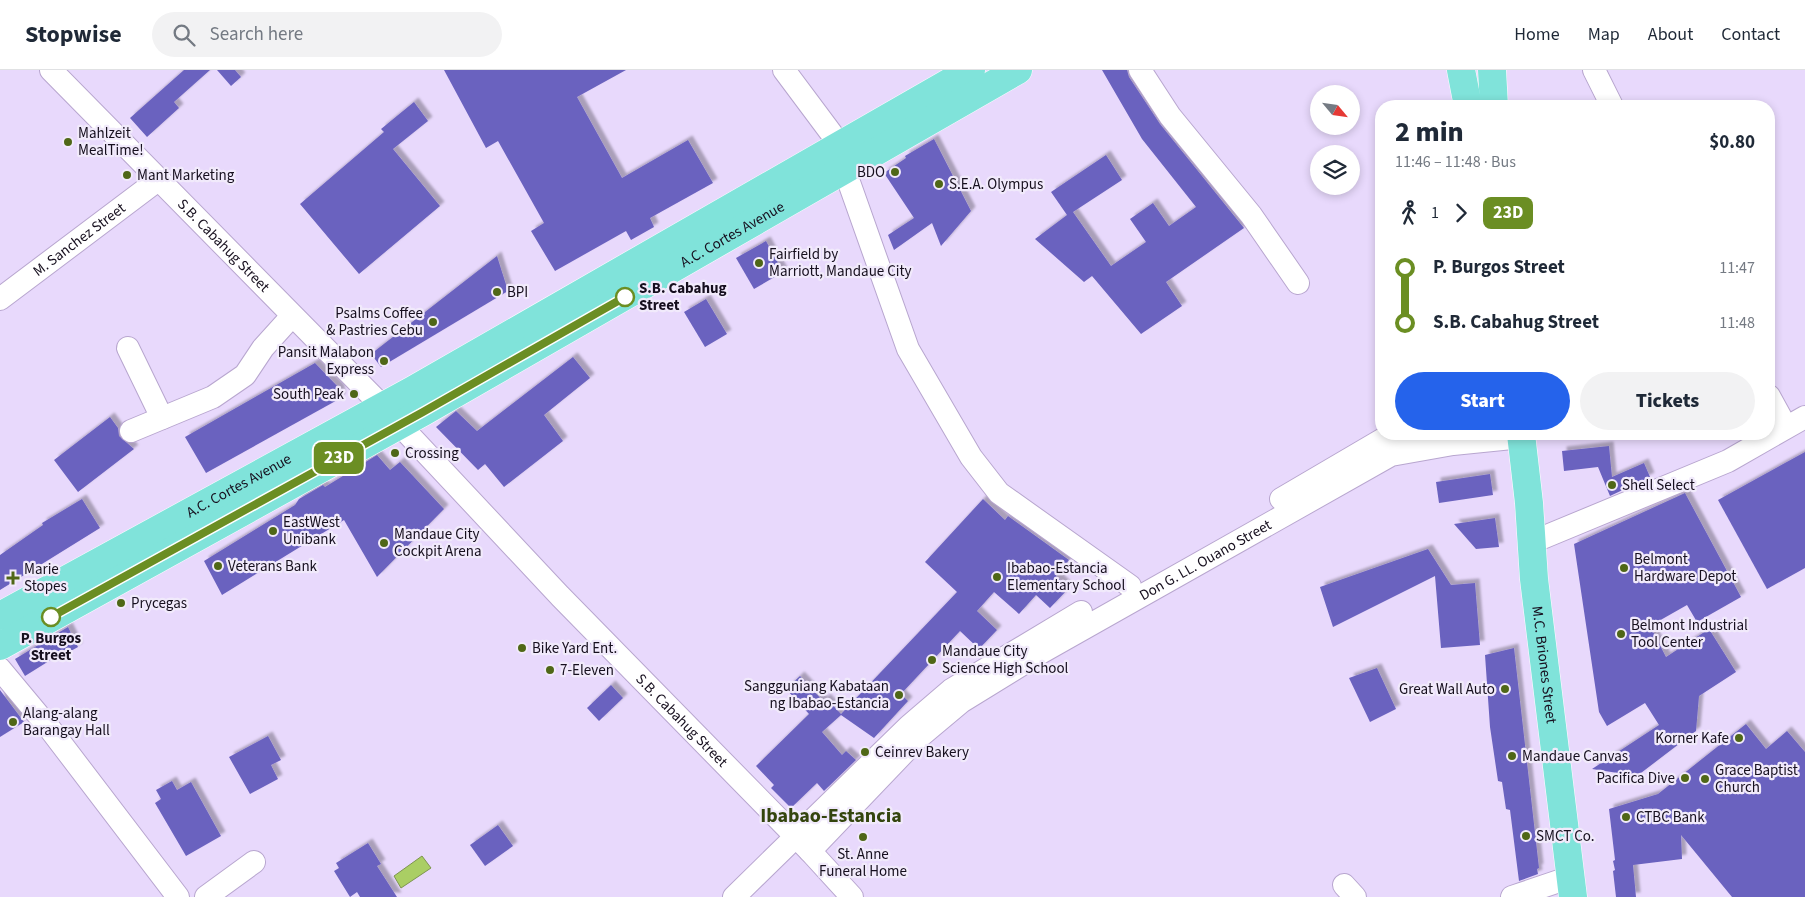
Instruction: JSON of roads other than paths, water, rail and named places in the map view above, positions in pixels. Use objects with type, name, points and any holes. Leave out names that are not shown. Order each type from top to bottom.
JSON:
[{"type":"main road","name":"A.C. Cortes Avenue","points":[[0,616],[182,530],[390,416],[589,303],[839,155],[971,70]]},
{"type":"main road","name":"A.C. Cortes Avenue","points":[[839,155],[1018,70]]},
{"type":"main road","points":[[1461,70],[1483,92]]},
{"type":"main road","name":"M.C. Briones Street","points":[[1522,440],[1529,503],[1530,543],[1572,887]]},
{"type":"main road","name":"A.C. Cortes Avenue","points":[[0,646],[182,530]]},
{"type":"street","name":"S.B. Cabahug Street","points":[[51,70],[390,416],[560,596],[803,844],[852,897]]},
{"type":"street","points":[[784,70],[839,155],[908,349],[971,457],[999,493],[1130,586]]},
{"type":"street","points":[[1140,70],[1170,116],[1251,215],[1298,283]]},
{"type":"street","points":[[1594,70],[1609,100]]},
{"type":"street","name":"M. Sanchez Street","points":[[0,300],[158,180]]},
{"type":"street","points":[[131,431],[213,397],[245,375],[263,348],[292,317]]},
{"type":"street","points":[[128,348],[162,418]]},
{"type":"street","points":[[1775,402],[1796,422],[1775,434]]},
{"type":"street","name":"Don G. LL. Ouano Street","points":[[1072,626],[1245,529],[1383,440]]},
{"type":"street","name":"Don G. LL. Ouano Street","points":[[734,897],[803,844],[914,732],[1130,586],[1391,455],[1483,440]]},
{"type":"street","points":[[1530,543],[1728,461],[1765,440]]},
{"type":"street","points":[[0,669],[50,729],[178,897]]},
{"type":"street","points":[[206,897],[254,862]]},
{"type":"street","points":[[1512,897],[1572,887]]},
{"type":"place","name":"Mahlzeit MealTime!","points":[[68,142]]},
{"type":"place","name":"BDO","points":[[895,172]]},
{"type":"place","name":"Mant Marketing","points":[[127,175]]},
{"type":"place","name":"S.E.A. Olympus","points":[[939,184]]},
{"type":"place","name":"Fairfield by Marriott, Mandaue City","points":[[759,263]]},
{"type":"place","name":"BPI","points":[[497,292]]},
{"type":"place","name":"S.B. Cabahug Street","points":[[625,297]]},
{"type":"place","name":"Psalms Coffee & Pastries Cebu","points":[[433,322]]},
{"type":"place","name":"Pansit Malabon Express","points":[[384,361]]},
{"type":"place","name":"South Peak","points":[[354,394]]},
{"type":"place","name":"Crossing","points":[[395,453]]},
{"type":"place","name":"Shell Select","points":[[1612,485]]},
{"type":"place","name":"EastWest Unibank","points":[[273,531]]},
{"type":"place","name":"Mandaue City Cockpit Arena","points":[[384,543]]},
{"type":"place","name":"Veterans Bank","points":[[218,566]]},
{"type":"place","name":"Belmont Hardware Depot","points":[[1624,568]]},
{"type":"place","name":"Ibabao-Estancia Elementary School","points":[[997,577]]},
{"type":"place","name":"Marie Stopes","points":[[13,578]]},
{"type":"place","name":"Prycegas","points":[[121,603]]},
{"type":"place","name":"P. Burgos Street","points":[[51,617]]},
{"type":"place","name":"Belmont Industrial Tool Center","points":[[1621,634]]},
{"type":"place","name":"Bike Yard Ent.","points":[[522,648]]},
{"type":"place","name":"Mandaue City Science High School","points":[[932,660]]},
{"type":"place","name":"7-Eleven","points":[[550,670]]},
{"type":"place","name":"Great Wall Auto","points":[[1505,689]]},
{"type":"place","name":"Sangguniang Kabataan ng Ibabao-Estancia","points":[[899,695]]},
{"type":"place","name":"Alang-alang Barangay Hall","points":[[13,722]]},
{"type":"place","name":"Korner Kafe","points":[[1739,738]]},
{"type":"place","name":"Ceinrev Bakery","points":[[865,752]]},
{"type":"place","name":"Mandaue Canvas","points":[[1512,756]]},
{"type":"place","name":"Pacifica Dive","points":[[1685,778]]},
{"type":"place","name":"Grace Baptist Church","points":[[1705,779]]},
{"type":"place","name":"CTBC Bank","points":[[1626,817]]},
{"type":"place","name":"SMCT Co.","points":[[1526,836]]},
{"type":"place","name":"St. Anne Funeral Home","points":[[863,837]]},
{"type":"district","name":"Ibabao-Estancia","points":[[831,816]]}]
